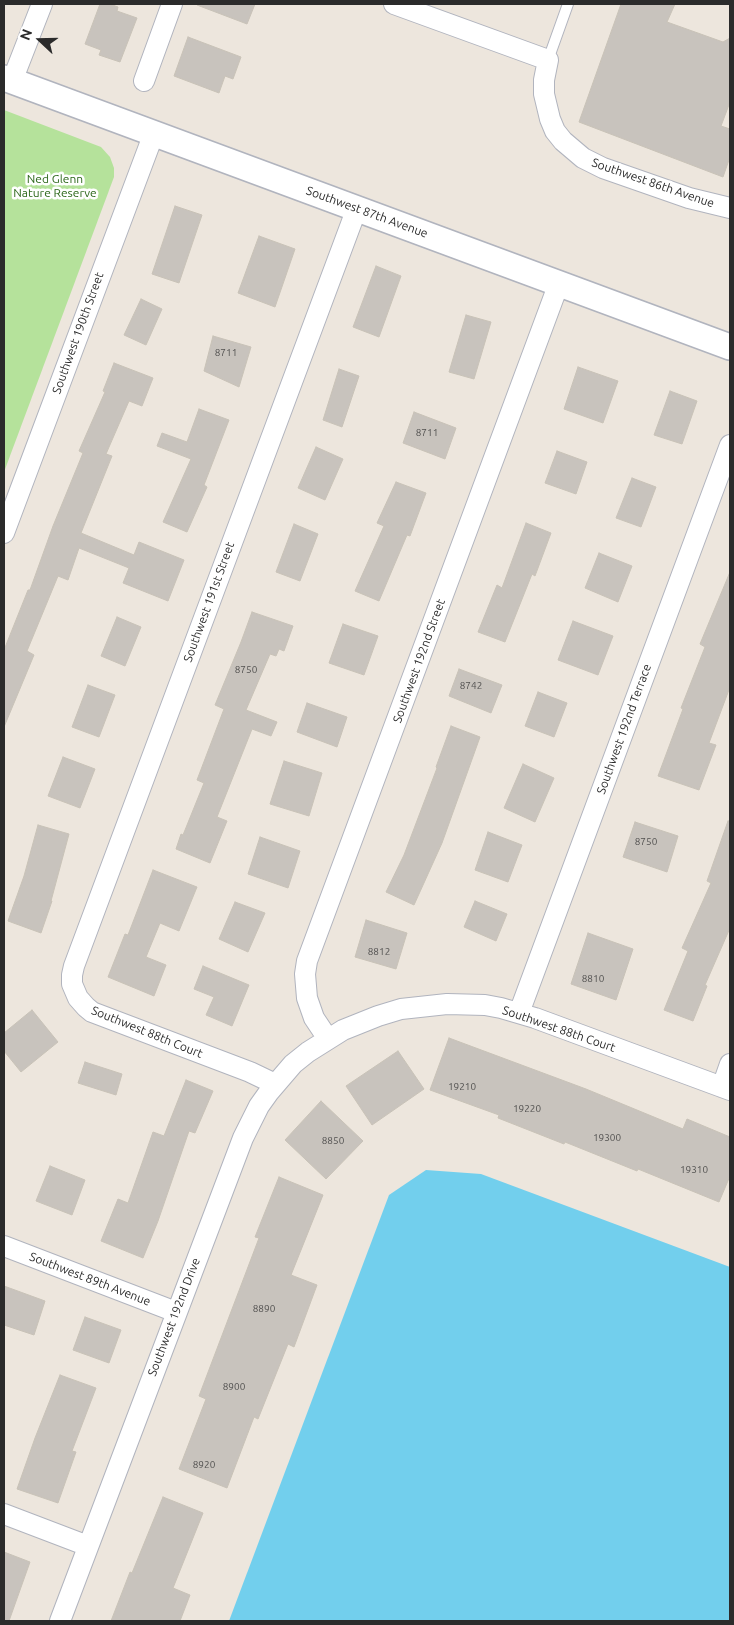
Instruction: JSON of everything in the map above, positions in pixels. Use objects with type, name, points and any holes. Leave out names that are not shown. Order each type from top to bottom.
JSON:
[{"type":"street","points":[[8,79],[42,4]]},
{"type":"street","points":[[144,81],[172,4]]},
{"type":"street","points":[[394,4],[548,60]]},
{"type":"street","name":"Southwest 86th Avenue","points":[[548,60],[544,80],[544,94],[548,113],[555,131],[562,142],[573,151],[603,168],[695,200],[730,208]]},
{"type":"street","name":"Southwest 87th Avenue","points":[[8,79],[730,347]]},
{"type":"street","name":"Southwest 190th Street","points":[[4,534],[154,134]]},
{"type":"street","name":"Southwest 191st Street","points":[[78,998],[72,984],[74,966],[357,208]]},
{"type":"street","name":"Southwest 192nd Street","points":[[328,1038],[314,1018],[307,998],[305,974],[307,962],[559,283]]},
{"type":"street","name":"Southwest 192nd Terrace","points":[[518,1013],[730,444]]},
{"type":"street","name":"Southwest 88th Court","points":[[78,998],[86,1007],[98,1014],[250,1072],[275,1084]]},
{"type":"street","name":"Southwest 88th Court","points":[[328,1038],[378,1016],[401,1009],[448,1004],[485,1005],[544,1020],[726,1089]]},
{"type":"street","name":"Southwest 192nd Drive","points":[[60,1621],[242,1138],[259,1106],[275,1084],[293,1064],[328,1038]]},
{"type":"street","points":[[726,1089],[730,1064]]},
{"type":"street","name":"Southwest 89th Avenue","points":[[4,1246],[176,1312]]},
{"type":"street","points":[[4,1514],[88,1546]]},
{"type":"lane","points":[[548,60],[568,4]]},
{"type":"green space","name":"Ned Glenn Nature Reserve","points":[[4,110],[101,147],[110,157],[114,168],[114,177],[4,472]]},
{"type":"water","points":[[426,1170],[481,1174],[730,1267],[730,1621],[229,1621],[389,1195]]},
{"type":"building","points":[[100,4],[110,4],[118,7],[117,11],[137,18],[120,62],[99,55],[101,50],[85,44]]},
{"type":"building","points":[[197,4],[255,4],[247,24]]},
{"type":"building","points":[[621,4],[675,4],[667,22],[723,42],[730,38],[730,102],[721,126],[730,129],[730,157],[723,177],[579,122]]},
{"type":"building","points":[[188,37],[241,57],[233,79],[225,76],[219,93],[174,76]]},
{"type":"building","points":[[175,206],[202,215],[179,283],[152,274]]},
{"type":"building","points":[[259,236],[295,249],[275,307],[238,293]]},
{"type":"building","points":[[376,266],[401,276],[379,337],[353,327]]},
{"type":"building","points":[[141,299],[162,309],[146,345],[124,335]]},
{"type":"building","points":[[466,315],[491,322],[474,379],[449,372]]},
{"type":"building","points":[[213,336],[251,347],[239,387],[204,371]]},
{"type":"building","points":[[114,363],[153,378],[142,406],[129,401],[106,454],[112,456],[81,533],[134,555],[139,542],[184,560],[168,601],[123,583],[129,568],[79,548],[68,580],[58,576],[27,651],[34,655],[4,727],[4,650],[28,590],[30,590],[53,526],[83,453],[79,451],[105,392],[103,391]]},
{"type":"building","points":[[578,367],[618,381],[603,423],[564,409]]},
{"type":"building","points":[[339,369],[359,376],[342,427],[323,420]]},
{"type":"building","points":[[670,391],[697,401],[682,444],[654,435]]},
{"type":"building","points":[[199,409],[229,420],[204,485],[207,487],[187,532],[163,522],[191,459],[157,446],[162,433],[187,442]]},
{"type":"building","points":[[414,412],[456,428],[445,459],[403,443]]},
{"type":"building","points":[[316,447],[343,459],[325,500],[298,488]]},
{"type":"building","points":[[557,451],[587,462],[576,494],[545,483]]},
{"type":"building","points":[[632,478],[656,487],[641,527],[616,518]]},
{"type":"building","points":[[396,482],[426,493],[410,536],[407,535],[379,601],[355,591],[384,526],[377,523]]},
{"type":"building","points":[[526,523],[551,533],[535,576],[532,574],[505,642],[478,632],[497,585],[502,588]]},
{"type":"building","points":[[294,524],[318,534],[300,581],[276,572]]},
{"type":"building","points":[[599,553],[632,566],[618,602],[585,588]]},
{"type":"building","points":[[730,572],[730,687],[709,743],[716,745],[699,790],[658,776],[683,709],[681,708],[705,647],[700,644]]},
{"type":"building","points":[[252,612],[293,626],[284,651],[279,649],[276,656],[270,654],[246,710],[277,722],[271,736],[252,729],[217,817],[227,821],[210,863],[176,849],[204,783],[197,780],[224,709],[215,705]]},
{"type":"building","points":[[117,617],[141,627],[125,666],[101,656]]},
{"type":"building","points":[[573,621],[613,636],[598,675],[558,660]]},
{"type":"building","points":[[343,624],[378,636],[364,675],[329,663]]},
{"type":"building","points":[[459,669],[502,685],[491,713],[449,696]]},
{"type":"building","points":[[88,685],[115,695],[99,737],[72,727]]},
{"type":"building","points":[[538,692],[567,703],[554,737],[525,726]]},
{"type":"building","points":[[307,703],[347,717],[337,747],[297,732]]},
{"type":"building","points":[[451,726],[480,737],[442,843],[414,905],[386,892],[404,855]]},
{"type":"building","points":[[63,757],[95,769],[80,808],[48,796]]},
{"type":"building","points":[[284,761],[322,773],[309,816],[270,804]]},
{"type":"building","points":[[523,764],[554,778],[535,822],[504,808]]},
{"type":"building","points":[[728,821],[730,821],[730,928],[705,985],[707,986],[693,1021],[664,1010],[688,951],[682,948],[711,883],[707,881]]},
{"type":"building","points":[[635,822],[678,836],[667,872],[623,857]]},
{"type":"building","points":[[38,825],[69,834],[52,901],[41,933],[8,921],[24,876]]},
{"type":"building","points":[[488,832],[522,845],[508,882],[475,870]]},
{"type":"building","points":[[260,837],[300,851],[288,888],[248,874]]},
{"type":"building","points":[[153,870],[197,887],[179,931],[160,923],[146,957],[166,965],[154,996],[108,977],[125,934],[128,935]]},
{"type":"building","points":[[475,901],[507,914],[496,941],[464,927]]},
{"type":"building","points":[[235,902],[265,913],[248,952],[219,939]]},
{"type":"building","points":[[366,920],[407,933],[396,969],[355,957]]},
{"type":"building","points":[[588,933],[633,949],[616,1000],[571,984]]},
{"type":"building","points":[[203,966],[249,985],[232,1026],[206,1015],[214,997],[194,989]]},
{"type":"building","points":[[32,1010],[58,1042],[21,1072],[4,1051],[4,1033]]},
{"type":"building","points":[[449,1038],[586,1089],[683,1129],[687,1119],[730,1137],[730,1176],[719,1202],[638,1169],[637,1171],[565,1142],[564,1144],[498,1118],[499,1115],[430,1090]]},
{"type":"building","points":[[398,1051],[424,1089],[372,1125],[346,1086]]},
{"type":"building","points":[[85,1062],[122,1074],[116,1095],[78,1083]]},
{"type":"building","points":[[186,1080],[213,1091],[195,1133],[189,1131],[158,1221],[143,1258],[101,1241],[118,1199],[128,1203],[153,1132],[164,1136]]},
{"type":"building","points":[[321,1101],[363,1141],[326,1179],[285,1140]]},
{"type":"building","points":[[50,1166],[85,1180],[72,1215],[36,1201]]},
{"type":"building","points":[[279,1177],[323,1195],[291,1275],[317,1285],[294,1347],[288,1344],[258,1419],[254,1417],[227,1488],[179,1469],[206,1399],[199,1396],[259,1238],[255,1237]]},
{"type":"building","points":[[4,1286],[45,1301],[34,1335],[4,1325]]},
{"type":"building","points":[[85,1317],[121,1330],[109,1363],[73,1350]]},
{"type":"building","points":[[60,1375],[96,1388],[72,1451],[76,1452],[58,1503],[17,1489]]},
{"type":"building","points":[[163,1497],[203,1513],[173,1588],[190,1595],[180,1621],[111,1621],[130,1572],[132,1573]]},
{"type":"building","points":[[4,1552],[30,1562],[9,1621],[4,1621]]}]
